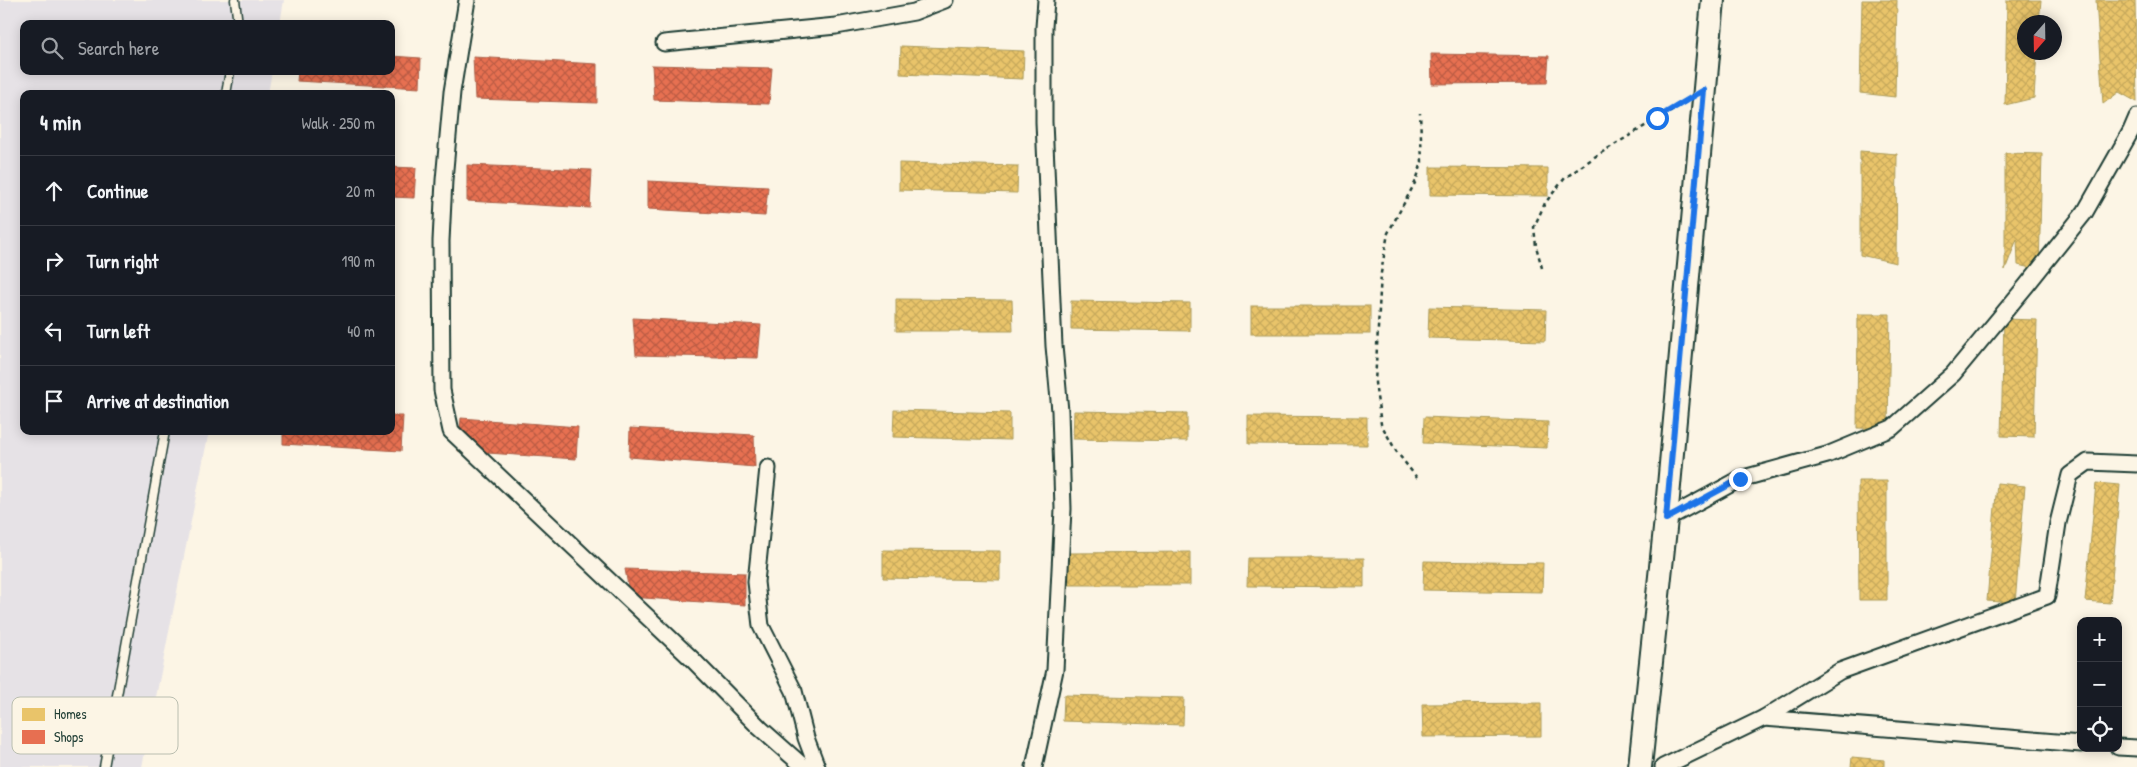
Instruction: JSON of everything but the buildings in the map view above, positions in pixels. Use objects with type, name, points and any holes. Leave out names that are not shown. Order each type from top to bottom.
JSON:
[{"type":"main road","points":[[1640,767],[1666,519],[1713,0]]},
{"type":"street","points":[[467,0],[452,92],[441,241],[442,390],[451,431],[686,653],[760,728],[804,767]]},
{"type":"street","points":[[664,43],[836,26],[914,12],[945,0]]},
{"type":"street","points":[[1034,767],[1055,670],[1063,509],[1060,412],[1053,337],[1044,122],[1044,27],[1046,0]]},
{"type":"street","points":[[1666,519],[1740,479],[1826,455],[1892,428],[1953,374],[2030,281],[2085,212],[2135,126]]},
{"type":"street","points":[[1663,767],[1764,718],[1840,671],[2047,596],[2058,523],[2070,475],[2088,462],[2137,464]]},
{"type":"street","points":[[768,468],[756,582],[761,626],[794,691],[806,738],[817,767]]},
{"type":"street","points":[[1764,718],[2077,744]]},
{"type":"street","points":[[2122,747],[2137,748]]},
{"type":"lane","points":[[235,0],[238,20]]},
{"type":"lane","points":[[227,90],[229,75]]},
{"type":"lane","points":[[117,697],[164,435]]},
{"type":"lane","points":[[104,767],[106,754]]},
{"type":"path","points":[[1542,268],[1536,246],[1534,227],[1545,204],[1565,178],[1596,156],[1704,90]]},
{"type":"path","points":[[1417,478],[1396,451],[1380,424],[1375,383],[1381,273],[1388,233],[1416,181],[1422,162],[1420,114]]},
{"type":"shaded area","points":[[0,0],[284,0],[281,20],[20,20],[20,75],[271,75],[269,90],[20,90],[20,435],[208,435],[156,697],[12,697],[12,754],[145,754],[142,767],[0,767]]},
{"type":"route","points":[[1657,118],[1704,90],[1666,519],[1740,479]]}]
